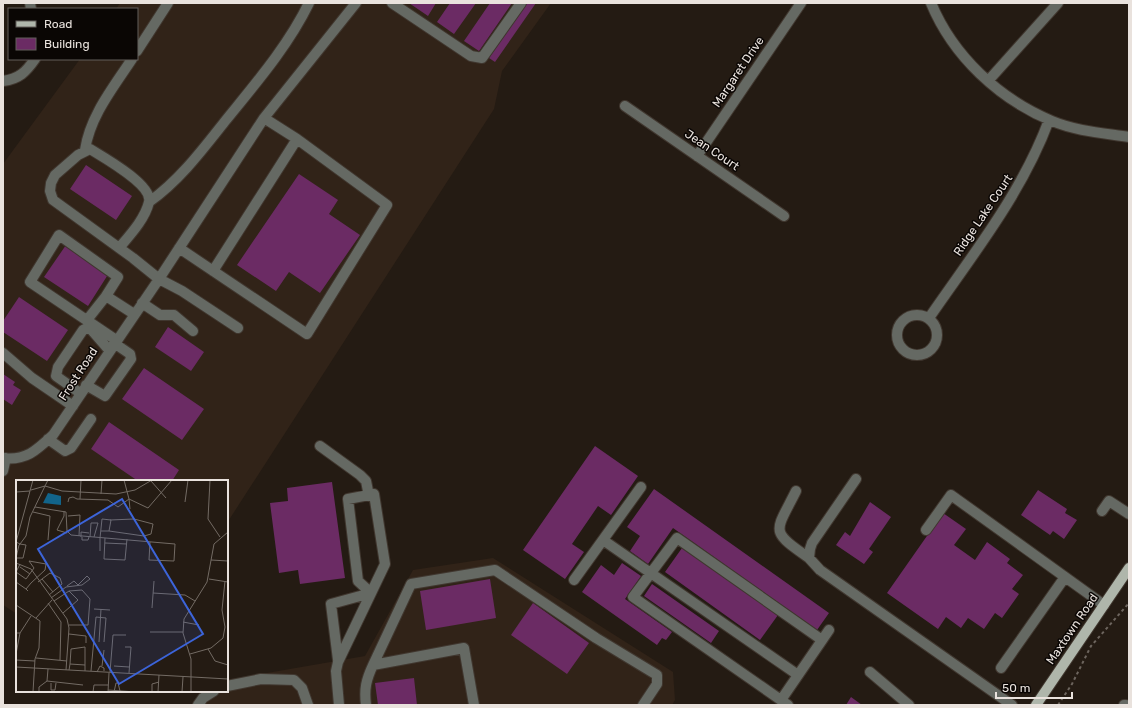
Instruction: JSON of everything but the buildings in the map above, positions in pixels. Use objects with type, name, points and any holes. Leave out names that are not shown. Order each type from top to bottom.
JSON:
[{"type":"main road","name":"Maxtown Road","points":[[1036,705],[1129,568]]},
{"type":"street","points":[[138,49],[168,3]]},
{"type":"street","points":[[149,202],[167,190],[200,153],[250,91],[298,25],[309,3]]},
{"type":"street","name":"Frost Road","points":[[5,458],[24,458],[35,452],[48,439],[73,406],[113,344],[159,279],[264,118],[356,3]]},
{"type":"street","points":[[392,3],[471,56],[482,58],[521,3]]},
{"type":"street","name":"Margaret Drive","points":[[697,156],[801,3]]},
{"type":"street","points":[[931,3],[941,24],[955,46],[988,81],[1006,96],[1049,120],[1082,130],[1129,137]]},
{"type":"street","points":[[988,81],[1058,3]]},
{"type":"street","points":[[3,81],[14,80],[26,72],[34,60]]},
{"type":"street","points":[[84,150],[95,115],[131,60]]},
{"type":"street","name":"Jean Court","points":[[625,106],[784,216]]},
{"type":"street","points":[[179,248],[307,334],[387,205],[297,139],[264,118]]},
{"type":"street","name":"Ridge Lake Court","points":[[929,318],[1014,194],[1034,158],[1049,120]]},
{"type":"street","points":[[212,271],[297,139]]},
{"type":"street","points":[[119,248],[145,214],[150,197],[147,189],[138,181],[90,149],[84,150],[55,175],[51,182],[50,191],[53,200],[159,279],[182,291],[238,328]]},
{"type":"street","points":[[87,320],[106,296],[118,277],[58,236],[30,282],[87,320],[113,344]]},
{"type":"street","points":[[106,296],[134,314]]},
{"type":"street","points":[[142,303],[160,315],[174,316],[193,331]]},
{"type":"street","points":[[89,327],[130,354],[131,360],[105,396],[83,389],[56,376],[58,367],[83,330],[89,327]]},
{"type":"street","points":[[3,353],[32,378],[73,406]]},
{"type":"street","points":[[48,439],[65,451],[71,448],[91,420]]},
{"type":"street","points":[[320,446],[366,481],[369,496]]},
{"type":"street","points":[[3,471],[5,458]]},
{"type":"street","points":[[809,558],[812,543],[856,480]]},
{"type":"street","points":[[574,580],[641,487]]},
{"type":"street","points":[[796,491],[778,526],[779,533],[786,541],[809,558],[820,570],[1012,705]]},
{"type":"street","points":[[340,705],[336,671],[338,662],[385,564],[374,494],[348,499],[358,581],[371,593]]},
{"type":"street","points":[[926,530],[951,495],[1104,605]]},
{"type":"street","points":[[1102,511],[1109,501],[1129,514]]},
{"type":"street","points":[[822,640],[677,538],[633,598],[784,702],[798,675],[829,630]]},
{"type":"street","points":[[603,540],[798,675]]},
{"type":"street","points":[[366,705],[364,691],[366,679],[411,584],[496,570],[596,638],[657,675],[657,684],[643,705]]},
{"type":"street","points":[[1001,668],[1065,577]]},
{"type":"street","points":[[338,662],[331,604],[371,593]]},
{"type":"street","points":[[372,665],[464,648],[474,705]]},
{"type":"street","points":[[870,672],[909,705]]},
{"type":"street","points":[[228,686],[261,679],[294,680],[302,688],[308,705]]},
{"type":"street","points":[[198,705],[203,698],[212,692]]},
{"type":"path","points":[[1058,705],[1072,684],[1091,646],[1129,603]]},
{"type":"shaded area","points":[[120,3],[551,3],[502,71],[494,109],[228,521],[228,480],[16,480],[16,613],[3,605],[3,164],[79,60],[138,60],[138,8],[117,8]]},
{"type":"shaded area","points":[[493,558],[673,672],[675,700],[672,705],[191,705],[203,692],[228,692],[228,680],[365,656],[413,570]]}]
